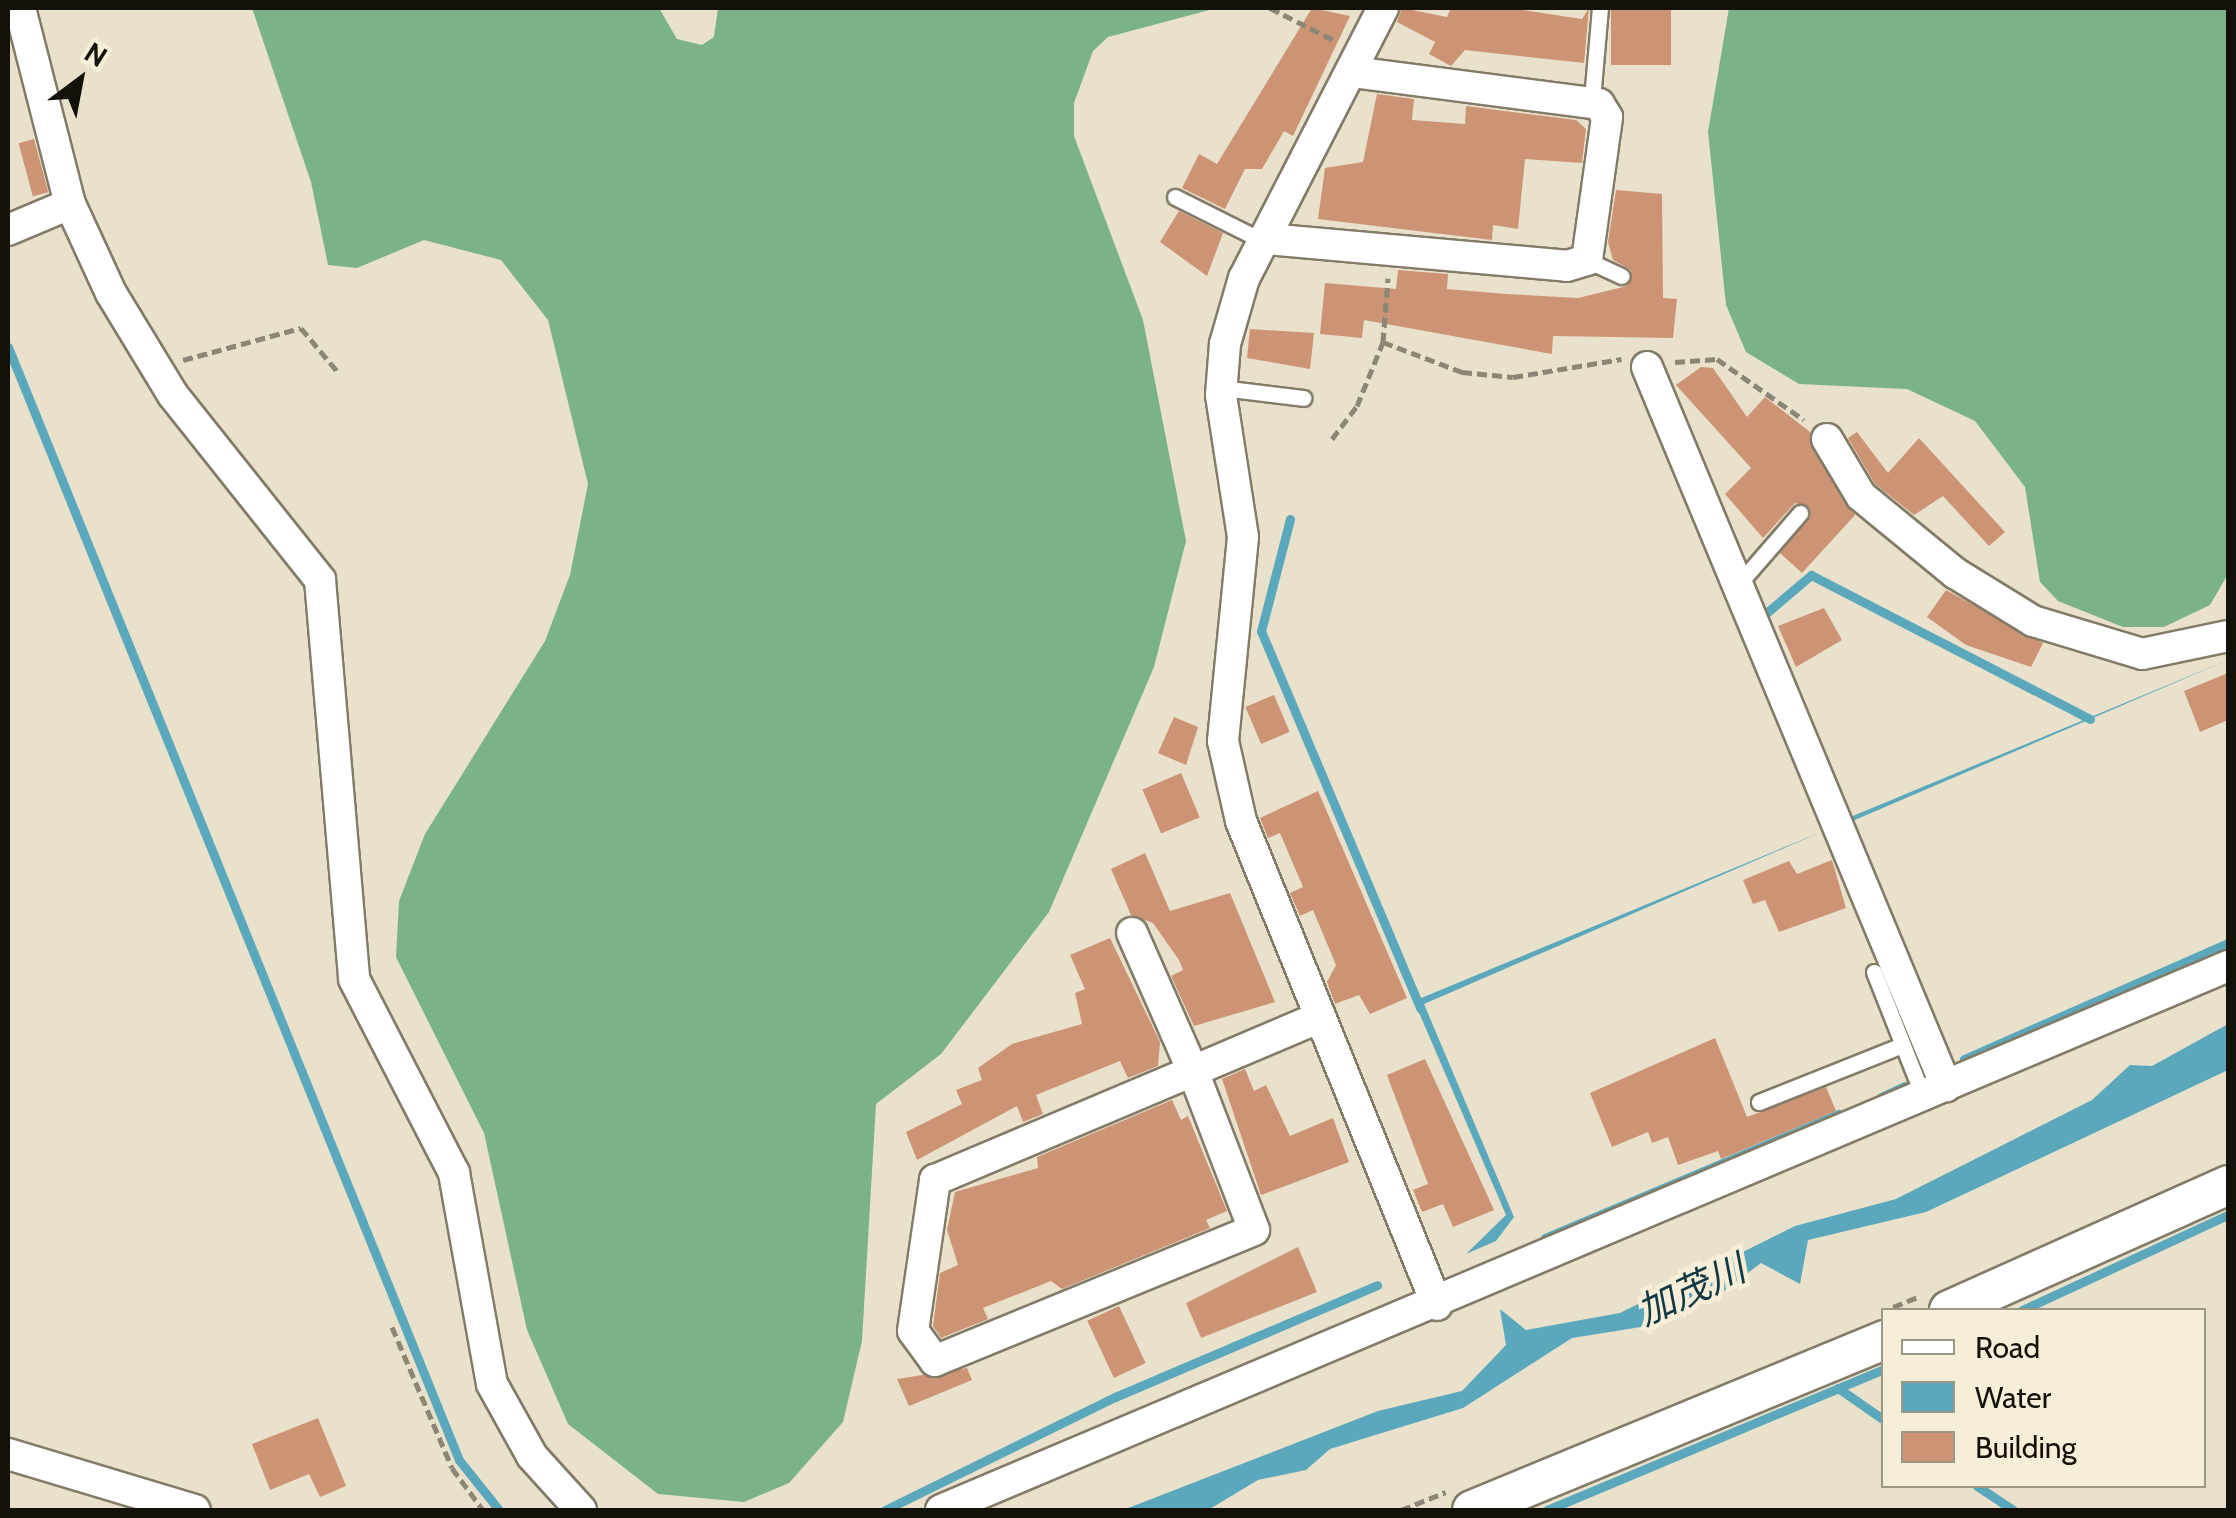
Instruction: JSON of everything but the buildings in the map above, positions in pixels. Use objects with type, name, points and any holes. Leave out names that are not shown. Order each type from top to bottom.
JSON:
[{"type":"street","points":[[20,8],[70,204],[156,366],[320,580],[354,979],[454,1173],[492,1384],[532,1456],[581,1510]]},
{"type":"street","points":[[1383,8],[1266,240],[1230,328],[1222,388],[1243,537],[1224,741],[1241,820],[1437,1305]]},
{"type":"street","points":[[1266,240],[1587,260],[1607,117],[1592,99],[1355,62]]},
{"type":"street","points":[[8,230],[70,204]]},
{"type":"street","points":[[1648,367],[1934,1091]]},
{"type":"street","points":[[1827,440],[1861,496],[1955,573],[2032,621],[2142,654],[2228,636]]},
{"type":"street","points":[[1132,933],[1194,1071],[1254,1230],[950,1362],[920,1350],[913,1331],[935,1180],[1194,1071],[1318,1018]]},
{"type":"street","points":[[941,1510],[1437,1305],[1934,1091],[2225,982]]},
{"type":"street","points":[[1952,1308],[2228,1184]]},
{"type":"street","points":[[1472,1510],[1881,1341]]},
{"type":"street","points":[[8,1454],[194,1510]]},
{"type":"lane","points":[[1592,99],[1600,8]]},
{"type":"lane","points":[[1175,197],[1266,240]]},
{"type":"lane","points":[[1587,260],[1621,276]]},
{"type":"lane","points":[[1222,388],[1303,398]]},
{"type":"lane","points":[[1736,587],[1800,513]]},
{"type":"lane","points":[[1874,972],[1902,1045],[1934,1091]]},
{"type":"lane","points":[[1759,1102],[1902,1045]]},
{"type":"path","points":[[1270,8],[1355,62]]},
{"type":"path","points":[[1332,438],[1357,406],[1383,342],[1390,250]]},
{"type":"path","points":[[156,366],[294,328],[336,371]]},
{"type":"path","points":[[1383,342],[1462,372],[1513,377],[1615,358],[1648,367],[1717,360],[1827,440]]},
{"type":"path","points":[[392,1327],[452,1468],[483,1510]]},
{"type":"green space","points":[[252,8],[659,8],[677,39],[702,45],[714,37],[718,8],[1217,8],[1108,37],[1093,51],[1074,103],[1074,136],[1143,320],[1186,541],[1154,667],[1049,912],[941,1054],[876,1104],[862,1341],[843,1422],[789,1483],[744,1502],[658,1494],[568,1424],[527,1330],[484,1133],[396,957],[399,901],[425,834],[545,641],[570,575],[588,484],[548,320],[501,260],[424,240],[357,268],[328,265],[311,182]]},
{"type":"green space","points":[[1729,8],[2228,8],[2228,574],[2210,605],[2164,627],[2123,627],[2058,601],[2040,582],[2025,487],[1975,421],[1907,389],[1799,384],[1746,352],[1726,305],[1708,132]]},
{"type":"water","points":[[2228,660],[1850,822],[1848,818]]},
{"type":"water","points":[[1821,832],[1424,1004],[1514,1217],[1496,1241],[1466,1254],[1506,1215],[1414,1001]]},
{"type":"water","name":"加茂川","points":[[2228,1024],[2228,1070],[1926,1212],[1808,1240],[1800,1284],[1761,1263],[1720,1294],[1641,1327],[1572,1338],[1463,1408],[1330,1449],[1306,1470],[1258,1480],[1208,1510],[1123,1510],[1378,1411],[1462,1391],[1506,1345],[1500,1309],[1526,1330],[1620,1313],[1795,1226],[1896,1199],[2092,1100],[2130,1065],[2152,1066]]},
{"type":"waterway","points":[[8,347],[459,1460],[499,1510]]},
{"type":"waterway","points":[[1290,519],[1261,631],[1421,1009]]},
{"type":"waterway","points":[[1764,615],[1811,575],[2090,719]]},
{"type":"waterway","points":[[1964,1059],[2228,943]]},
{"type":"waterway","points":[[1881,1097],[1905,1086]]},
{"type":"waterway","points":[[1545,1238],[1839,1114]]},
{"type":"waterway","points":[[2026,1308],[2228,1215]]},
{"type":"waterway","points":[[885,1510],[1115,1397],[1377,1285]]},
{"type":"waterway","points":[[1547,1510],[1881,1370]]},
{"type":"waterway","points":[[1838,1388],[1881,1418]]},
{"type":"waterway","points":[[1980,1488],[2013,1510]]}]
